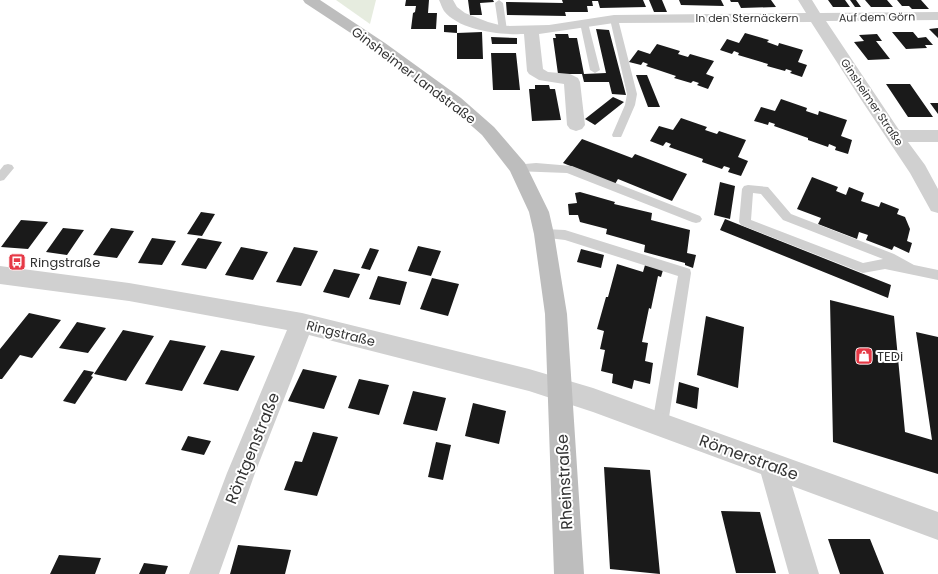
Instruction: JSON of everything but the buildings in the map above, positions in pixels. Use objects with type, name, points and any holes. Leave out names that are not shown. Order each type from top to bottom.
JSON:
[{"type":"main road","name":"Ginsheimer Landstraße","points":[[310,0],[380,46],[455,102],[488,131],[518,168],[539,212],[544,234],[556,314],[560,390]]},
{"type":"main road","name":"Rheinstraße","points":[[560,390],[569,574]]},
{"type":"street","name":"In den Sternäckern","points":[[446,0],[451,9],[464,18],[495,30],[531,30],[565,27],[614,19],[676,12],[816,17]]},
{"type":"street","name":"Ginsheimer Straße","points":[[805,0],[868,98],[918,170],[938,206]]},
{"type":"street","name":"Auf dem Görn","points":[[816,17],[938,16]]},
{"type":"street","points":[[531,30],[535,71],[538,76],[543,78],[567,78],[572,82],[576,125]]},
{"type":"street","points":[[895,136],[938,136]]},
{"type":"street","name":"Ringstraße","points":[[0,275],[129,292],[302,323],[509,375],[560,390]]},
{"type":"street","name":"Röntgenstraße","points":[[204,574],[241,473],[302,323]]},
{"type":"street","name":"Römerstraße","points":[[560,390],[660,424],[938,526]]},
{"type":"street","points":[[772,465],[804,574]]},
{"type":"lane","points":[[499,3],[502,30]]},
{"type":"lane","points":[[614,19],[632,94],[630,105],[617,136]]},
{"type":"lane","points":[[584,24],[595,70]]},
{"type":"lane","points":[[518,168],[568,168],[696,219]]},
{"type":"lane","points":[[909,268],[890,257],[787,216],[764,190],[748,189],[745,222],[863,268],[885,264],[938,275]]},
{"type":"lane","points":[[544,234],[565,235],[684,273],[660,424]]},
{"type":"shaded area","points":[[336,0],[376,0],[370,24]]},
{"type":"place","name":"Ringstraße","points":[[17,262]]},
{"type":"place","name":"TEDi","points":[[864,356]]}]
